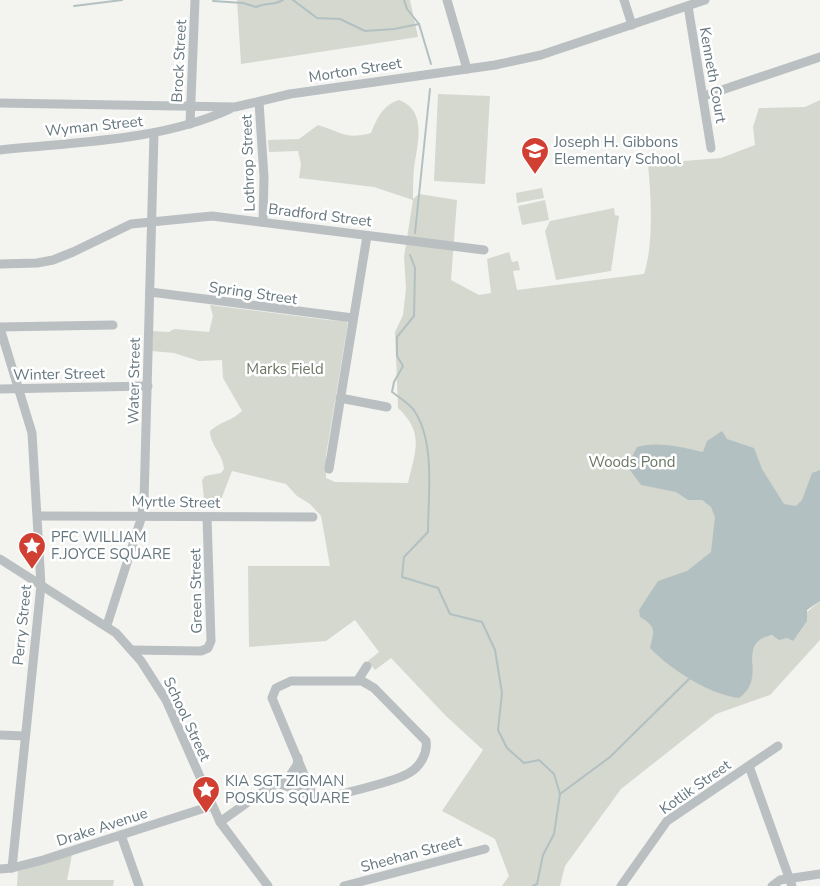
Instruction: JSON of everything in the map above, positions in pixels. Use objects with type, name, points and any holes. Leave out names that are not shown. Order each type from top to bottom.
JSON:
[{"type":"street","name":"Brock Street","points":[[190,124],[196,0]]},
{"type":"street","points":[[447,0],[467,68]]},
{"type":"street","points":[[624,0],[632,25]]},
{"type":"street","name":"Morton Street","points":[[0,103],[234,107],[290,94],[541,55],[706,0]]},
{"type":"street","name":"Kenneth Court","points":[[693,3],[712,148]]},
{"type":"street","points":[[704,96],[820,57]]},
{"type":"street","name":"Lothrop Street","points":[[260,102],[264,177],[263,222]]},
{"type":"street","name":"Wyman Street","points":[[0,150],[154,133],[190,124],[234,107]]},
{"type":"street","name":"Water Street","points":[[107,625],[142,515],[145,493],[154,133]]},
{"type":"street","name":"Bradford Street","points":[[0,264],[37,263],[53,260],[127,226],[212,216],[484,250]]},
{"type":"street","points":[[330,469],[367,236]]},
{"type":"street","name":"Spring Street","points":[[150,292],[353,318]]},
{"type":"street","points":[[0,327],[113,325]]},
{"type":"street","name":"Perry Street","points":[[0,327],[32,433],[41,585],[12,868]]},
{"type":"street","name":"Winter Street","points":[[0,389],[148,386]]},
{"type":"street","points":[[340,398],[387,406]]},
{"type":"street","name":"Myrtle Street","points":[[38,516],[313,516]]},
{"type":"street","name":"Green Street","points":[[132,650],[201,651],[208,648],[211,641],[207,516]]},
{"type":"street","name":"School Street","points":[[0,559],[107,625],[132,650],[166,700],[211,806],[220,822],[268,886]]},
{"type":"street","points":[[358,680],[367,666]]},
{"type":"street","points":[[279,784],[295,787],[313,796],[324,798],[402,776],[418,766],[426,750],[424,738],[374,688],[358,680],[291,681],[273,691],[272,698],[313,796]]},
{"type":"street","points":[[0,735],[25,736]]},
{"type":"street","name":"Kotlik Street","points":[[620,886],[667,821],[778,746]]},
{"type":"street","points":[[220,822],[262,792],[279,784],[294,772],[298,758]]},
{"type":"street","points":[[749,766],[790,882]]},
{"type":"street","name":"Drake Avenue","points":[[0,869],[12,868],[211,806]]},
{"type":"street","points":[[121,835],[139,886]]},
{"type":"street","name":"Sheehan Street","points":[[344,886],[485,849]]},
{"type":"street","points":[[772,886],[780,880],[790,882],[820,874]]},
{"type":"green space","points":[[237,0],[410,0],[418,37],[241,64]]},
{"type":"green space","points":[[438,94],[490,96],[485,184],[434,181]]},
{"type":"green space","name":"Woods Pond","points":[[399,100],[408,105],[414,112],[417,120],[418,139],[413,180],[413,199],[419,194],[457,200],[451,280],[479,295],[491,293],[487,259],[509,252],[512,262],[518,261],[520,270],[513,271],[517,290],[644,274],[650,234],[651,205],[648,164],[721,158],[755,145],[753,127],[759,108],[805,107],[820,100],[820,479],[718,692],[753,663],[753,652],[761,638],[771,635],[777,637],[820,601],[820,640],[770,695],[716,714],[621,789],[565,866],[560,886],[502,886],[509,876],[495,839],[442,811],[483,750],[446,716],[391,658],[375,670],[368,661],[379,652],[355,620],[326,641],[249,647],[248,566],[330,566],[321,516],[286,484],[232,471],[219,505],[212,510],[205,508],[202,480],[205,476],[221,473],[224,469],[212,441],[210,431],[242,411],[223,378],[222,360],[199,361],[174,353],[152,351],[153,331],[169,332],[174,329],[209,332],[213,316],[210,305],[348,323],[326,455],[326,478],[335,482],[408,483],[416,443],[412,426],[398,408],[395,332],[403,315],[406,288],[404,257],[413,200],[374,187],[299,178],[301,164],[298,151],[269,152],[268,140],[299,139],[318,125],[355,136],[371,133],[378,117],[389,105]]},
{"type":"green space","points":[[542,188],[544,198],[517,203],[516,193]]},
{"type":"green space","points":[[545,200],[549,220],[522,225],[518,206]]},
{"type":"green space","points":[[614,208],[615,215],[619,216],[611,271],[556,280],[545,231],[550,221]]},
{"type":"green space","points":[[72,855],[67,880],[114,880],[113,886],[17,886],[18,871]]},
{"type":"shaded area","name":"Woods Pond","points":[[722,431],[727,439],[754,448],[762,469],[784,504],[796,506],[802,500],[812,473],[820,470],[820,601],[807,610],[807,621],[793,641],[787,638],[779,640],[772,635],[761,639],[755,645],[751,680],[747,690],[739,698],[716,692],[691,680],[668,664],[650,648],[653,630],[640,617],[639,610],[658,581],[687,571],[711,552],[715,517],[711,507],[702,500],[688,500],[676,492],[641,485],[627,466],[637,447],[662,445],[703,452],[707,441]]},
{"type":"waterway","points":[[74,6],[122,0]]},
{"type":"waterway","points":[[213,1],[243,3],[256,7],[283,0]]},
{"type":"waterway","points":[[293,0],[317,18],[340,19],[365,31],[394,29],[419,24]]},
{"type":"waterway","points":[[404,0],[407,9],[419,24],[431,64]]},
{"type":"waterway","points":[[415,233],[430,89]]},
{"type":"waterway","points":[[410,255],[415,268],[414,316],[397,337],[397,356],[403,366],[394,382],[392,392],[413,409],[425,436],[429,469],[428,532],[404,557],[402,577],[438,588],[450,614],[482,622],[495,650],[502,693],[498,730],[507,748],[524,763],[539,760],[554,774],[560,794]]},
{"type":"waterway","points":[[533,886],[537,884],[543,855],[554,834],[560,794],[610,757],[690,678]]},
{"type":"place","name":"Joseph H. Gibbons Elementary School","points":[[535,175]]},
{"type":"place","name":"PFC WILLIAM F.JOYCE SQUARE","points":[[32,570]]},
{"type":"place","name":"KIA SGT ZIGMAN POSKUS SQUARE","points":[[206,814]]},
{"type":"park label","name":"Marks Field","points":[[285,369]]}]
